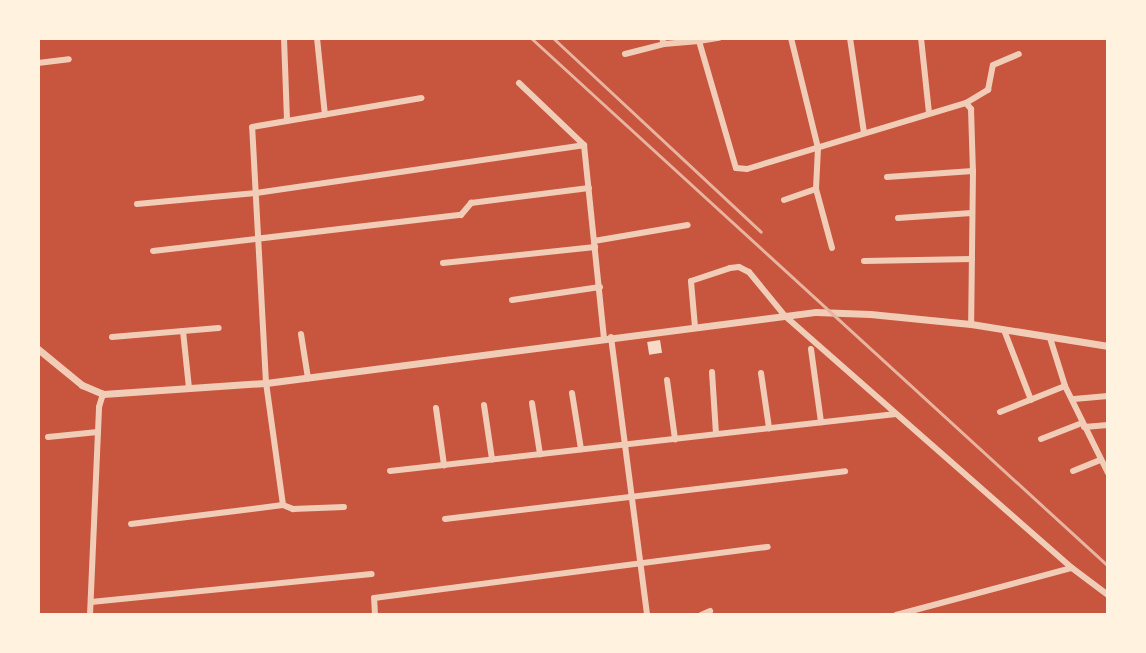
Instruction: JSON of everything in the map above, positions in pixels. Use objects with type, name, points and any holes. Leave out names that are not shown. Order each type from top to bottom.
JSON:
[{"type":"street","points":[[284,38],[287,121]]},
{"type":"street","points":[[317,38],[325,115]]},
{"type":"street","points":[[625,54],[663,41],[719,38]]},
{"type":"street","points":[[791,38],[818,148],[816,189],[832,248]]},
{"type":"street","points":[[850,38],[864,133]]},
{"type":"street","points":[[921,38],[929,113]]},
{"type":"street","points":[[699,41],[736,168],[747,169],[966,103],[988,90],[993,65],[1019,54]]},
{"type":"street","points":[[38,63],[69,59]]},
{"type":"street","points":[[519,83],[584,145],[594,244],[625,444],[647,615]]},
{"type":"street","points":[[283,505],[266,383],[252,127],[422,98]]},
{"type":"street","points":[[966,103],[971,109],[973,171],[971,324]]},
{"type":"street","points":[[137,204],[256,193],[584,145]]},
{"type":"street","points":[[887,177],[973,171]]},
{"type":"street","points":[[153,251],[461,215],[471,203],[589,188]]},
{"type":"street","points":[[784,200],[816,189]]},
{"type":"street","points":[[898,218],[972,213]]},
{"type":"street","points":[[443,263],[594,244],[688,225]]},
{"type":"street","points":[[864,261],[972,259]]},
{"type":"street","points":[[695,327],[691,281],[730,268],[739,267],[749,272],[785,316],[1072,568],[1108,595]]},
{"type":"street","points":[[512,300],[600,287]]},
{"type":"street","points":[[38,349],[82,385],[103,394],[266,383],[816,312],[971,324],[1108,346]]},
{"type":"street","points":[[112,337],[219,328]]},
{"type":"street","points":[[1004,330],[1031,400]]},
{"type":"street","points":[[183,331],[189,388]]},
{"type":"street","points":[[301,334],[308,378]]},
{"type":"street","points":[[1050,338],[1065,386],[1108,473]]},
{"type":"street","points":[[811,349],[821,422]]},
{"type":"street","points":[[712,372],[716,434]]},
{"type":"street","points":[[761,373],[769,428]]},
{"type":"street","points":[[667,380],[675,439]]},
{"type":"street","points":[[1000,412],[1065,386]]},
{"type":"street","points":[[572,393],[581,449]]},
{"type":"street","points":[[90,615],[98,432],[103,394]]},
{"type":"street","points":[[1074,399],[1108,396]]},
{"type":"street","points":[[532,403],[540,454]]},
{"type":"street","points":[[484,405],[492,459]]},
{"type":"street","points":[[436,408],[444,465]]},
{"type":"street","points":[[390,471],[896,414]]},
{"type":"street","points":[[1041,439],[1083,425],[1108,425]]},
{"type":"street","points":[[48,437],[98,432]]},
{"type":"street","points":[[1073,471],[1100,460]]},
{"type":"street","points":[[445,519],[845,471]]},
{"type":"street","points":[[131,524],[283,505],[293,509],[344,507]]},
{"type":"street","points":[[375,615],[374,598],[768,547]]},
{"type":"street","points":[[896,615],[1072,568]]},
{"type":"street","points":[[91,602],[372,574]]},
{"type":"street","points":[[701,615],[710,611]]},
{"type":"building","points":[[660,340],[662,353],[649,355],[647,342]]},
{"type":"railway","points":[[531,38],[1108,566]]},
{"type":"railway","points":[[553,38],[761,232]]}]
